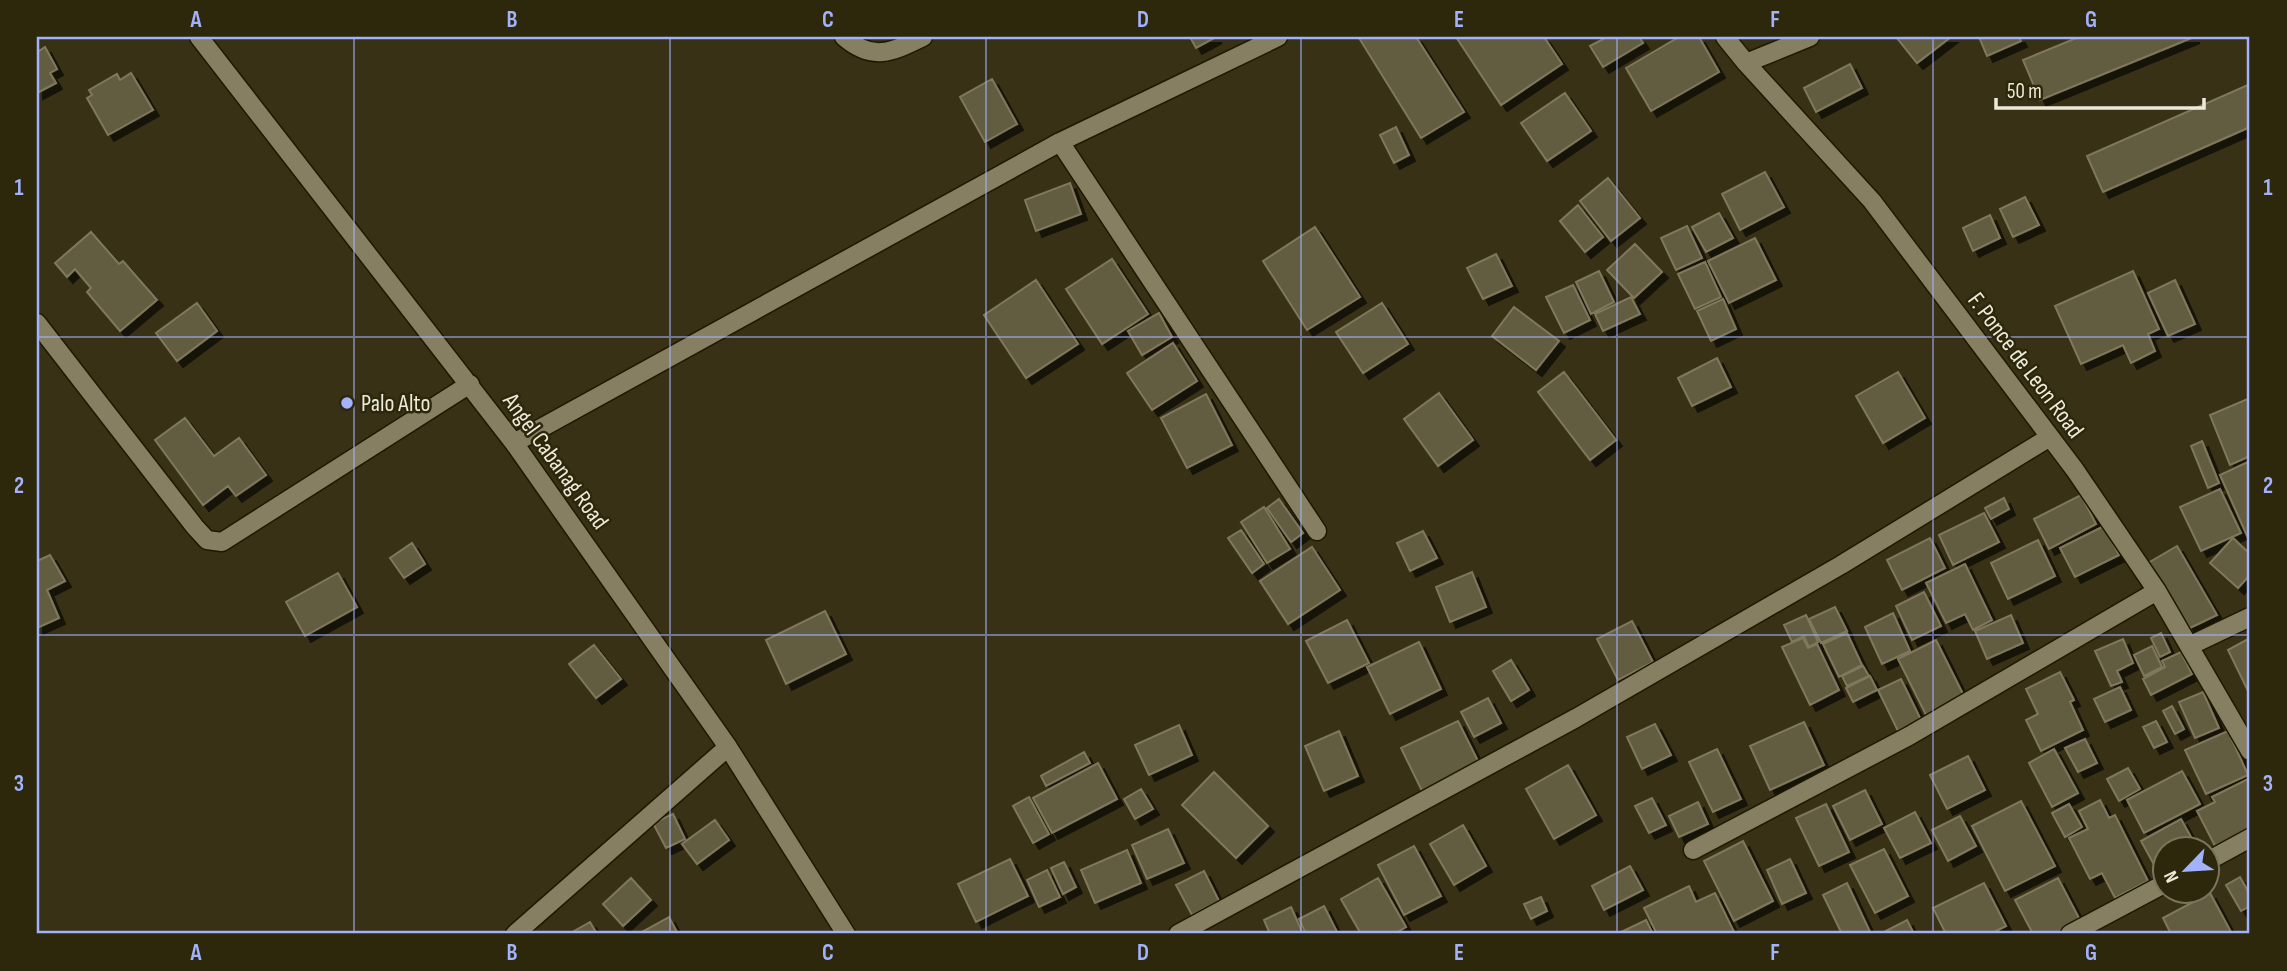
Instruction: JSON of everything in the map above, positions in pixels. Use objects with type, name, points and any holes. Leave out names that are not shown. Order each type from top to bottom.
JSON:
[{"type":"street","name":"Angel Cabanag Road","points":[[199,37],[514,443],[728,747],[846,934]]},
{"type":"street","points":[[844,37],[857,48],[872,53],[897,49],[923,37]]},
{"type":"street","points":[[514,443],[1060,142],[1278,37]]},
{"type":"street","name":"F. Ponce de Leon Road","points":[[1725,37],[1872,201],[2050,437],[2157,591],[2250,751]]},
{"type":"street","points":[[1746,63],[1810,37]]},
{"type":"street","points":[[1060,142],[1317,531]]},
{"type":"street","points":[[37,323],[207,540],[222,542],[470,384]]},
{"type":"street","points":[[1178,934],[1576,718],[1841,565],[2050,437]]},
{"type":"street","points":[[1693,850],[1909,736],[2157,591]]},
{"type":"street","points":[[2189,646],[2250,617]]},
{"type":"street","points":[[514,934],[728,747]]},
{"type":"street","points":[[2220,855],[2250,838]]},
{"type":"street","points":[[2070,934],[2150,892]]},
{"type":"building","points":[[1190,37],[1216,37],[1196,48]]},
{"type":"building","points":[[1416,37],[1464,112],[1421,138],[1359,38]]},
{"type":"building","points":[[1456,37],[1544,37],[1562,64],[1501,105]]},
{"type":"building","points":[[1607,37],[1639,37],[1643,43],[1603,67],[1590,46]]},
{"type":"building","points":[[1679,37],[1699,37],[1719,72],[1651,111],[1626,68]]},
{"type":"building","points":[[1951,37],[1917,63],[1897,38]]},
{"type":"building","points":[[1979,37],[2019,37],[2021,41],[1987,56]]},
{"type":"building","points":[[2079,37],[2194,37],[2040,100],[2023,60]]},
{"type":"building","points":[[45,47],[57,69],[50,73],[56,83],[37,93],[37,48],[39,51]]},
{"type":"building","points":[[1850,64],[1862,88],[1816,112],[1804,88]]},
{"type":"building","points":[[131,73],[153,110],[108,135],[87,98],[92,95],[89,90],[117,74],[120,80]]},
{"type":"building","points":[[992,79],[1017,124],[985,142],[960,97]]},
{"type":"building","points":[[2250,84],[2250,127],[2103,192],[2087,156]]},
{"type":"building","points":[[1565,93],[1591,131],[1547,161],[1521,123]]},
{"type":"building","points":[[1396,127],[1409,155],[1394,163],[1380,135]]},
{"type":"building","points":[[1765,172],[1784,207],[1740,230],[1722,194]]},
{"type":"building","points":[[1608,178],[1640,218],[1611,241],[1580,201]]},
{"type":"building","points":[[1070,183],[1081,214],[1036,231],[1025,200]]},
{"type":"building","points":[[2025,197],[2039,225],[2013,237],[2000,209]]},
{"type":"building","points":[[1578,205],[1603,237],[1585,252],[1560,221]]},
{"type":"building","points":[[1719,213],[1733,238],[1706,252],[1692,227]]},
{"type":"building","points":[[1990,215],[2000,238],[1973,251],[1963,228]]},
{"type":"building","points":[[1687,226],[1702,258],[1676,270],[1661,238]]},
{"type":"building","points":[[1315,227],[1360,297],[1307,330],[1263,261]]},
{"type":"building","points":[[91,232],[119,264],[123,261],[157,300],[120,331],[87,292],[91,288],[75,269],[67,277],[55,263]]},
{"type":"building","points":[[1755,238],[1776,280],[1729,303],[1708,261]]},
{"type":"building","points":[[1635,244],[1662,272],[1634,298],[1607,270]]},
{"type":"building","points":[[1496,254],[1512,286],[1483,299],[1467,268]]},
{"type":"building","points":[[1112,259],[1148,314],[1102,344],[1066,289]]},
{"type":"building","points":[[1705,262],[1721,297],[1695,309],[1678,274]]},
{"type":"building","points":[[1599,271],[1614,302],[1591,314],[1576,282]]},
{"type":"building","points":[[2133,271],[2159,329],[2148,334],[2155,351],[2131,363],[2123,345],[2081,364],[2055,306]]},
{"type":"building","points":[[1036,280],[1078,344],[1026,378],[984,315]]},
{"type":"building","points":[[2175,280],[2195,324],[2168,336],[2148,293]]},
{"type":"building","points":[[1573,285],[1590,320],[1564,333],[1546,297]]},
{"type":"building","points":[[1631,297],[1640,314],[1603,331],[1595,314]]},
{"type":"building","points":[[1723,299],[1736,329],[1711,341],[1697,311]]},
{"type":"building","points":[[197,303],[217,331],[177,361],[156,333]]},
{"type":"building","points":[[1382,303],[1408,344],[1363,373],[1336,332]]},
{"type":"building","points":[[1514,307],[1559,341],[1536,370],[1492,336]]},
{"type":"building","points":[[1159,313],[1172,337],[1142,355],[1128,331]]},
{"type":"building","points":[[1173,343],[1197,381],[1152,410],[1127,373]]},
{"type":"building","points":[[1717,358],[1731,387],[1692,406],[1678,378]]},
{"type":"building","points":[[1564,372],[1616,440],[1590,460],[1538,392]]},
{"type":"building","points":[[1898,372],[1925,418],[1883,443],[1856,396]]},
{"type":"building","points":[[1439,393],[1473,440],[1438,466],[1404,419]]},
{"type":"building","points":[[1206,394],[1232,445],[1187,468],[1161,418]]},
{"type":"building","points":[[2250,398],[2250,456],[2230,465],[2210,415]]},
{"type":"building","points":[[185,418],[214,456],[239,438],[266,475],[236,496],[228,486],[203,505],[155,440]]},
{"type":"building","points":[[2202,441],[2219,483],[2208,488],[2191,446]]},
{"type":"building","points":[[2250,461],[2250,537],[2248,538],[2220,475]]},
{"type":"building","points":[[2220,489],[2241,533],[2201,551],[2180,507]]},
{"type":"building","points":[[2081,495],[2096,524],[2049,549],[2034,519]]},
{"type":"building","points":[[2004,498],[2009,509],[1991,519],[1985,508]]},
{"type":"building","points":[[1279,499],[1303,533],[1291,542],[1267,508]]},
{"type":"building","points":[[1264,507],[1290,549],[1267,563],[1241,522]]},
{"type":"building","points":[[1984,513],[1999,542],[1953,565],[1939,535]]},
{"type":"building","points":[[2104,526],[2119,555],[2075,577],[2060,548]]},
{"type":"building","points":[[1241,530],[1264,564],[1252,573],[1228,538]]},
{"type":"building","points":[[1423,531],[1437,558],[1410,571],[1397,543]]},
{"type":"building","points":[[1930,538],[1945,568],[1902,590],[1887,560]]},
{"type":"building","points":[[2233,538],[2250,554],[2250,575],[2238,588],[2210,563]]},
{"type":"building","points":[[2038,540],[2055,576],[2008,599],[1991,563]]},
{"type":"building","points":[[412,543],[425,564],[404,578],[390,558]]},
{"type":"building","points":[[2177,546],[2217,615],[2190,628],[2148,563]]},
{"type":"building","points":[[1312,547],[1340,590],[1288,624],[1260,581]]},
{"type":"building","points":[[50,555],[65,581],[47,590],[59,618],[37,628],[37,561]]},
{"type":"building","points":[[1965,564],[1992,620],[1973,630],[1965,614],[1946,623],[1926,583]]},
{"type":"building","points":[[1472,572],[1486,607],[1450,622],[1436,587]]},
{"type":"building","points":[[338,573],[357,607],[305,636],[286,602]]},
{"type":"building","points":[[1924,592],[1941,626],[1912,640],[1896,606]]},
{"type":"building","points":[[1835,607],[1847,631],[1821,643],[1809,619]]},
{"type":"building","points":[[825,611],[846,654],[786,684],[766,640]]},
{"type":"building","points":[[1893,613],[1910,651],[1882,664],[1865,627]]},
{"type":"building","points":[[1806,615],[1818,642],[1809,647],[1804,636],[1792,642],[1784,625]]},
{"type":"building","points":[[2011,615],[2023,643],[1987,659],[1975,631]]},
{"type":"building","points":[[1347,620],[1369,663],[1328,683],[1306,641]]},
{"type":"building","points":[[1632,621],[1653,662],[1618,680],[1597,639]]},
{"type":"building","points":[[1847,633],[1862,665],[1839,677],[1823,644]]},
{"type":"building","points":[[2161,633],[2170,652],[2160,657],[2151,638]]},
{"type":"building","points":[[1803,638],[1808,648],[1817,644],[1839,690],[1810,705],[1782,647]]},
{"type":"building","points":[[2250,638],[2250,695],[2228,650]]},
{"type":"building","points":[[2123,639],[2133,663],[2117,671],[2122,682],[2111,686],[2095,651]]},
{"type":"building","points":[[1936,640],[1965,698],[1927,717],[1898,659]]},
{"type":"building","points":[[1419,642],[1441,689],[1390,714],[1367,667]]},
{"type":"building","points":[[594,645],[621,679],[596,698],[569,664]]},
{"type":"building","points":[[2152,646],[2162,667],[2144,676],[2134,655]]},
{"type":"building","points":[[2181,652],[2192,674],[2151,695],[2143,679],[2165,667],[2162,661]]},
{"type":"building","points":[[1511,660],[1529,690],[1511,701],[1493,671]]},
{"type":"building","points":[[1863,666],[1869,676],[1847,686],[1842,676]]},
{"type":"building","points":[[2060,672],[2074,700],[2070,702],[2083,730],[2041,751],[2026,720],[2038,714],[2026,689]]},
{"type":"building","points":[[1870,676],[1877,690],[1853,702],[1846,688]]},
{"type":"building","points":[[1901,679],[1921,720],[1898,731],[1878,690]]},
{"type":"building","points":[[2120,687],[2131,710],[2105,722],[2094,699]]},
{"type":"building","points":[[2203,692],[2219,728],[2195,738],[2179,702]]},
{"type":"building","points":[[1488,698],[1501,723],[1474,737],[1461,712]]},
{"type":"building","points":[[2172,706],[2184,729],[2175,734],[2163,711]]},
{"type":"building","points":[[1458,721],[1479,763],[1422,791],[1401,748]]},
{"type":"building","points":[[2156,721],[2167,742],[2154,748],[2143,727]]},
{"type":"building","points":[[1804,722],[1824,765],[1770,790],[1750,746]]},
{"type":"building","points":[[1655,724],[1671,755],[1642,769],[1627,737]]},
{"type":"building","points":[[1179,725],[1192,755],[1149,775],[1135,745]]},
{"type":"building","points":[[1339,731],[1358,776],[1324,791],[1305,746]]},
{"type":"building","points":[[2228,731],[2248,775],[2206,794],[2185,750]]},
{"type":"building","points":[[2085,739],[2097,763],[2078,772],[2065,748]]},
{"type":"building","points":[[1717,749],[1741,799],[1713,812],[1689,762]]},
{"type":"building","points":[[2054,749],[2078,793],[2052,807],[2029,763]]},
{"type":"building","points":[[1084,752],[1090,763],[1046,786],[1041,776]]},
{"type":"building","points":[[1968,756],[1985,790],[1947,809],[1930,775]]},
{"type":"building","points":[[1098,763],[1117,799],[1052,833],[1033,798]]},
{"type":"building","points":[[1568,765],[1596,815],[1554,839],[1526,789]]},
{"type":"building","points":[[2128,768],[2140,789],[2119,801],[2107,779]]},
{"type":"building","points":[[2182,771],[2200,804],[2144,833],[2127,800]]},
{"type":"building","points":[[1214,772],[1268,826],[1236,858],[1182,805]]},
{"type":"building","points":[[2250,778],[2250,830],[2220,846],[2220,834],[2209,834],[2197,811],[2215,802],[2212,797]]},
{"type":"building","points":[[1141,789],[1153,809],[1135,819],[1124,799]]},
{"type":"building","points":[[1865,790],[1882,824],[1850,840],[1833,806]]},
{"type":"building","points":[[1029,797],[1049,834],[1033,843],[1013,806]]},
{"type":"building","points":[[1652,798],[1666,825],[1649,833],[1635,806]]},
{"type":"building","points":[[2100,800],[2109,818],[2115,815],[2148,881],[2115,898],[2102,873],[2090,879],[2069,838],[2088,829],[2079,811]]},
{"type":"building","points":[[2021,801],[2055,866],[2005,891],[1972,826]]},
{"type":"building","points":[[1698,802],[1708,824],[1679,837],[1669,816]]},
{"type":"building","points":[[1826,804],[1849,852],[1819,866],[1796,818]]},
{"type":"building","points":[[2069,804],[2082,827],[2065,837],[2052,813]]},
{"type":"building","points":[[1915,812],[1931,843],[1900,858],[1884,828]]},
{"type":"building","points":[[673,814],[685,839],[666,848],[653,823]]},
{"type":"building","points":[[1960,816],[1976,846],[1948,861],[1932,830]]},
{"type":"building","points":[[2181,819],[2189,834],[2154,834]]},
{"type":"building","points":[[715,820],[729,840],[697,864],[682,844]]},
{"type":"building","points":[[1463,825],[1486,866],[1454,885],[1430,844]]},
{"type":"building","points":[[1168,829],[1184,863],[1147,879],[1132,845]]},
{"type":"building","points":[[2150,836],[2150,857],[2141,841]]},
{"type":"building","points":[[1743,841],[1773,901],[1734,921],[1704,861]]},
{"type":"building","points":[[1414,846],[1441,896],[1404,915],[1378,865]]},
{"type":"building","points":[[1884,849],[1908,896],[1875,913],[1850,865]]},
{"type":"building","points":[[1127,850],[1141,883],[1095,903],[1081,870]]},
{"type":"building","points":[[1010,859],[1028,896],[976,922],[958,884]]},
{"type":"building","points":[[1790,859],[1806,893],[1782,904],[1767,870]]},
{"type":"building","points":[[1064,862],[1076,887],[1063,894],[1051,868]]},
{"type":"building","points":[[1630,866],[1643,890],[1604,910],[1592,886]]},
{"type":"building","points":[[1047,870],[1060,897],[1039,907],[1027,880]]},
{"type":"building","points":[[1204,871],[1219,901],[1192,915],[1176,885]]},
{"type":"building","points":[[2240,877],[2250,895],[2250,906],[2241,911],[2226,885]]},
{"type":"building","points":[[631,878],[651,900],[623,926],[603,904]]},
{"type":"building","points":[[1378,878],[1406,927],[1394,934],[1361,934],[1341,899]]},
{"type":"building","points":[[2058,878],[2081,922],[2059,934],[2033,934],[2015,900]]},
{"type":"building","points":[[1847,883],[1871,934],[1842,934],[1823,895]]},
{"type":"building","points":[[1984,883],[2006,926],[1990,934],[1946,934],[1933,908]]},
{"type":"building","points":[[1689,886],[1696,902],[1715,893],[1735,934],[1657,934],[1644,908]]},
{"type":"building","points":[[1541,897],[1547,911],[1531,919],[1524,904]]},
{"type":"building","points":[[2189,904],[2216,904],[2232,934],[2171,934],[2163,918]]},
{"type":"building","points":[[1324,906],[1338,934],[1306,934],[1299,919]]},
{"type":"building","points":[[1291,907],[1303,934],[1270,934],[1264,920]]},
{"type":"building","points":[[669,917],[678,934],[640,934],[640,933]]},
{"type":"building","points":[[1646,920],[1653,934],[1617,934]]},
{"type":"building","points":[[1907,920],[1914,934],[1885,934],[1884,932]]},
{"type":"building","points":[[590,922],[597,934],[569,934]]},
{"type":"place","name":"Palo Alto","points":[[347,403]]}]
